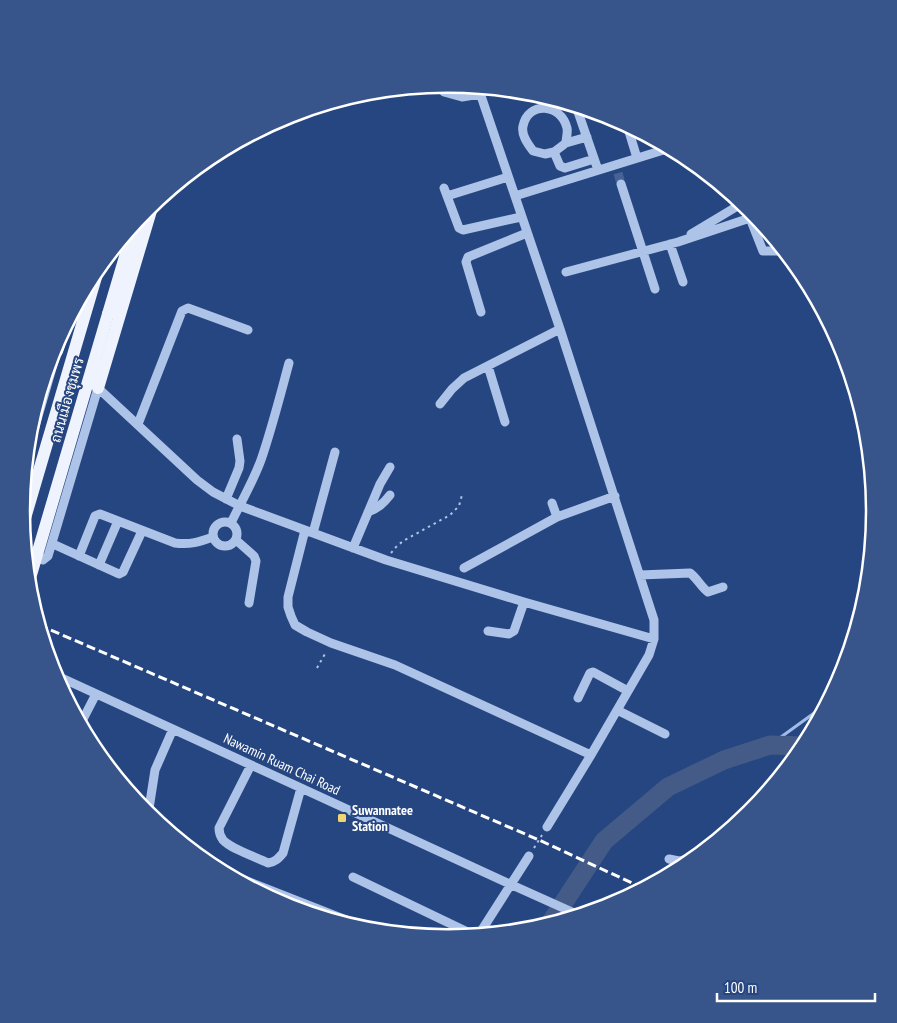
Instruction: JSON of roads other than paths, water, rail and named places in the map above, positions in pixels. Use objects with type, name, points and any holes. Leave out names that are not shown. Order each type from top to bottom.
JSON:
[{"type":"main road","points":[[98,388],[148,222]]},
{"type":"main road","name":"ถนนเมืองชุมพร","points":[[34,564],[130,241]]},
{"type":"main road","name":"ถนนเมืองชุมพร","points":[[30,500],[91,295]]},
{"type":"street","points":[[448,93],[462,97],[470,94]]},
{"type":"street","points":[[480,94],[560,329],[654,620],[654,639],[649,655],[547,827]]},
{"type":"street","points":[[566,143],[567,130],[564,119],[558,112],[543,107],[533,111],[527,117],[523,127],[526,141],[532,151],[545,154],[554,152],[566,143],[587,137]]},
{"type":"street","points":[[579,114],[598,170]]},
{"type":"street","points":[[629,134],[637,158]]},
{"type":"street","points":[[515,196],[598,170],[617,169],[637,158],[661,151]]},
{"type":"street","points":[[554,152],[560,166],[565,168],[594,158]]},
{"type":"street","points":[[508,177],[446,192],[459,228],[463,230],[521,217]]},
{"type":"street","points":[[622,184],[655,289]]},
{"type":"street","points":[[674,243],[735,208]]},
{"type":"street","points":[[566,272],[674,243],[747,219]]},
{"type":"street","points":[[753,225],[763,251],[776,251]]},
{"type":"street","points":[[482,312],[466,262],[468,257],[527,233]]},
{"type":"street","points":[[674,243],[683,282]]},
{"type":"street","points":[[138,424],[182,311],[188,308],[248,330]]},
{"type":"street","points":[[440,404],[464,378],[560,329]]},
{"type":"street","points":[[231,523],[252,482],[260,461],[275,416],[289,363]]},
{"type":"street","points":[[488,366],[505,422]]},
{"type":"street","points":[[33,556],[43,560],[48,556],[53,544],[98,388],[197,480],[213,492],[240,506],[386,560],[654,639]]},
{"type":"street","points":[[226,499],[239,468],[240,461],[236,439]]},
{"type":"street","points":[[335,452],[288,597],[288,607],[295,625],[331,643],[395,665],[591,755]]},
{"type":"street","points":[[353,548],[380,484],[390,467]]},
{"type":"street","points":[[368,512],[384,504],[390,494]]},
{"type":"street","points":[[464,568],[557,517],[614,496]]},
{"type":"street","points":[[552,503],[557,517]]},
{"type":"street","points":[[79,556],[95,516],[100,514],[175,543],[193,543],[213,537]]},
{"type":"street","points":[[99,565],[118,521]]},
{"type":"street","points":[[226,521],[235,526],[237,530],[236,540],[228,546],[215,542],[213,537],[212,532],[217,524],[226,521]]},
{"type":"street","points":[[53,544],[119,574],[123,572],[142,531]]},
{"type":"street","points":[[236,540],[254,556],[256,561],[249,602]]},
{"type":"street","points":[[640,574],[690,573],[708,592],[723,587]]},
{"type":"street","points":[[488,631],[509,634],[514,632],[524,602]]},
{"type":"street","points":[[578,698],[590,673],[593,672],[628,691]]},
{"type":"street","name":"Nawamin Ruam Chai Road","points":[[65,679],[571,912]]},
{"type":"street","points":[[84,717],[96,694]]},
{"type":"street","points":[[617,710],[665,734]]},
{"type":"street","points":[[150,804],[155,770],[174,730]]},
{"type":"street","points":[[251,765],[219,828],[220,834],[222,839],[229,845],[268,863],[273,862],[283,852],[301,788]]},
{"type":"street","points":[[482,928],[529,856]]},
{"type":"street","points":[[669,859],[680,860]]},
{"type":"street","points":[[353,877],[463,929]]},
{"type":"street","points":[[266,888],[322,910]]},
{"type":"waterway","points":[[770,745],[816,712]]},
{"type":"waterway","points":[[555,917],[604,841],[668,787],[724,760],[770,745],[795,746]]},
{"type":"tunnel","points":[[618,173],[621,184]]},
{"type":"railway","points":[[47,628],[539,840],[637,885]]},
{"type":"place","name":"Suwannatee Station","points":[[342,818]]}]
